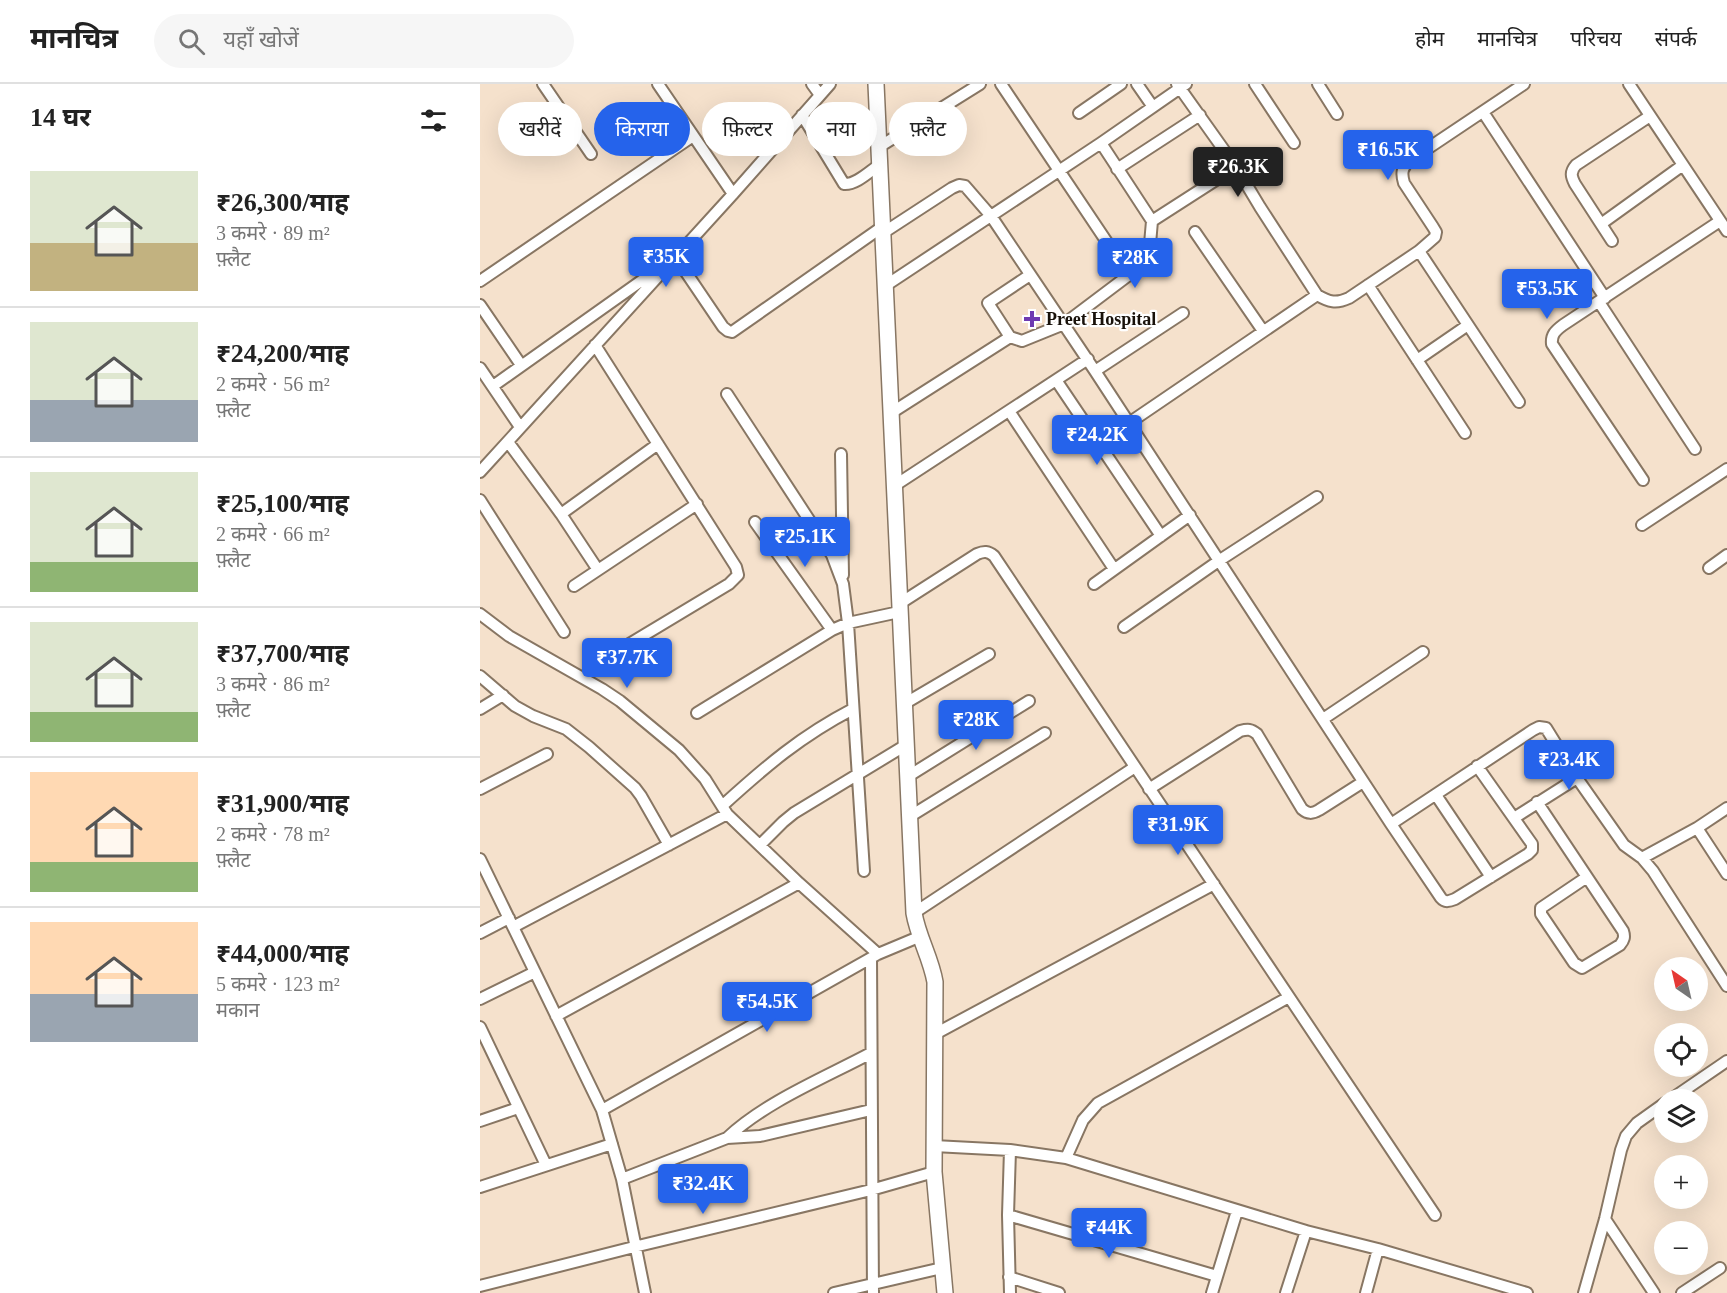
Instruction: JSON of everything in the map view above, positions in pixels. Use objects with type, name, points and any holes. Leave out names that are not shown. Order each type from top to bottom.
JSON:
[{"type":"street","points":[[543,84],[591,154]]},
{"type":"street","points":[[658,84],[733,194]]},
{"type":"street","points":[[812,84],[820,95]]},
{"type":"street","points":[[481,470],[733,194],[830,84]]},
{"type":"street","points":[[876,84],[914,913],[933,967],[935,982],[934,1172],[945,1293]]},
{"type":"street","points":[[879,147],[980,84]]},
{"type":"street","points":[[1001,84],[1129,275]]},
{"type":"street","points":[[1079,113],[1121,84]]},
{"type":"street","points":[[1137,84],[1153,107]]},
{"type":"street","points":[[1255,84],[1294,143]]},
{"type":"street","points":[[1318,84],[1337,114]]},
{"type":"street","points":[[885,286],[1101,144],[1181,85],[1317,295],[1328,301],[1341,302],[1435,237],[1436,232],[1404,183],[1401,175],[1403,168],[1409,161],[1524,84]]},
{"type":"street","points":[[1629,84],[1727,231]]},
{"type":"street","points":[[1483,112],[1695,449]]},
{"type":"street","points":[[802,115],[844,184],[849,185],[879,165]]},
{"type":"street","points":[[1117,169],[1200,115]]},
{"type":"street","points":[[1612,241],[1575,184],[1571,176],[1572,170],[1576,165],[1650,116]]},
{"type":"street","points":[[482,276],[693,136]]},
{"type":"street","points":[[1030,274],[988,303],[1010,337],[1022,341],[1064,324],[1129,275],[1140,265],[1147,254],[1152,221],[1101,144]]},
{"type":"street","points":[[1601,224],[1683,165]]},
{"type":"street","points":[[1152,221],[1236,167]]},
{"type":"street","points":[[675,256],[723,327],[732,332],[882,230],[952,188],[959,185],[964,186],[991,216],[1088,359],[1363,782],[1443,900],[1448,902],[1532,850],[1532,844],[1477,766]]},
{"type":"street","points":[[1643,480],[1552,344],[1552,337],[1556,331],[1720,221]]},
{"type":"street","points":[[1195,232],[1263,331]]},
{"type":"street","points":[[1419,250],[1519,402]]},
{"type":"street","points":[[493,386],[675,256]]},
{"type":"street","points":[[1368,285],[1465,433]]},
{"type":"street","points":[[1129,423],[1317,295]]},
{"type":"street","points":[[480,305],[521,365]]},
{"type":"street","points":[[1095,370],[1183,313]]},
{"type":"street","points":[[1417,360],[1468,325]]},
{"type":"street","points":[[891,413],[1010,337]]},
{"type":"street","points":[[595,345],[736,567],[738,574],[729,584],[616,652]]},
{"type":"street","points":[[894,486],[1088,359]]},
{"type":"street","points":[[480,368],[520,428]]},
{"type":"street","points":[[1056,380],[1161,536]]},
{"type":"street","points":[[727,394],[832,555],[843,584]]},
{"type":"street","points":[[1009,411],[1114,569]]},
{"type":"street","points":[[508,442],[561,514],[598,570]]},
{"type":"street","points":[[561,514],[658,444]]},
{"type":"street","points":[[841,454],[843,584],[848,623],[864,871]]},
{"type":"street","points":[[1642,525],[1727,469]]},
{"type":"street","points":[[1124,627],[1220,560],[1317,497]]},
{"type":"street","points":[[480,500],[564,632]]},
{"type":"street","points":[[574,586],[696,504]]},
{"type":"street","points":[[1094,584],[1190,515]]},
{"type":"street","points":[[755,522],[832,630]]},
{"type":"street","points":[[697,713],[832,630],[899,608],[977,554],[989,552],[994,556],[1435,1215]]},
{"type":"street","points":[[1709,568],[1727,555]]},
{"type":"street","points":[[480,614],[510,636],[583,677],[620,702],[689,760],[705,779],[725,810],[874,956],[871,1053],[872,1289]]},
{"type":"street","points":[[1323,718],[1423,652]]},
{"type":"street","points":[[904,704],[989,654]]},
{"type":"street","points":[[480,676],[524,711],[566,729],[635,788],[669,845]]},
{"type":"street","points":[[480,709],[502,695]]},
{"type":"street","points":[[907,777],[1029,701]]},
{"type":"street","points":[[480,933],[511,923],[669,845],[725,810],[765,767],[796,743],[854,709]]},
{"type":"street","points":[[1391,824],[1533,730],[1539,727],[1546,728],[1577,778],[1624,845],[1642,858],[1659,880],[1727,986]]},
{"type":"street","points":[[1149,789],[1240,731],[1247,729],[1257,734],[1302,809],[1307,813],[1319,810],[1363,782]]},
{"type":"street","points":[[909,817],[1045,734]]},
{"type":"street","points":[[760,846],[794,813],[906,745]]},
{"type":"street","points":[[480,789],[547,754]]},
{"type":"street","points":[[914,913],[1135,767]]},
{"type":"street","points":[[1514,818],[1577,778]]},
{"type":"street","points":[[1436,795],[1491,877]]},
{"type":"street","points":[[1537,802],[1587,877],[1623,931],[1625,937],[1620,945],[1582,968],[1574,963],[1541,914],[1541,908],[1587,877]]},
{"type":"street","points":[[1642,858],[1697,828],[1727,808]]},
{"type":"street","points":[[1697,828],[1727,874]]},
{"type":"street","points":[[480,859],[602,1110],[622,1179],[645,1293]]},
{"type":"street","points":[[556,1016],[799,884]]},
{"type":"street","points":[[935,1034],[1214,884]]},
{"type":"street","points":[[602,1110],[874,956],[921,936]]},
{"type":"street","points":[[480,999],[535,972]]},
{"type":"street","points":[[1066,1158],[1083,1120],[1098,1103],[1289,997]]},
{"type":"street","points":[[480,1028],[546,1164]]},
{"type":"street","points":[[727,1138],[740,1126],[770,1106],[871,1053]]},
{"type":"street","points":[[1686,1089],[1727,1061]]},
{"type":"street","points":[[480,1121],[518,1108]]},
{"type":"street","points":[[622,1179],[727,1138],[760,1136],[871,1110]]},
{"type":"street","points":[[1584,1293],[1626,1136],[1654,1111]]},
{"type":"street","points":[[480,1187],[612,1144]]},
{"type":"street","points":[[934,1146],[1010,1150],[1066,1158],[1306,1232],[1378,1250],[1527,1293]]},
{"type":"street","points":[[1010,1150],[1008,1215],[1010,1293]]},
{"type":"street","points":[[480,1286],[871,1190],[934,1172]]},
{"type":"street","points":[[1212,1293],[1237,1211]]},
{"type":"street","points":[[1008,1215],[1217,1276]]},
{"type":"street","points":[[1605,1219],[1654,1293]]},
{"type":"street","points":[[1286,1293],[1306,1232]]},
{"type":"street","points":[[1366,1293],[1378,1250]]},
{"type":"street","points":[[834,1293],[872,1289],[942,1268]]},
{"type":"street","points":[[1682,1293],[1720,1268]]},
{"type":"street","points":[[1009,1277],[1059,1293]]},
{"type":"place","name":"Preet Hospital","points":[[1032,319]]}]
